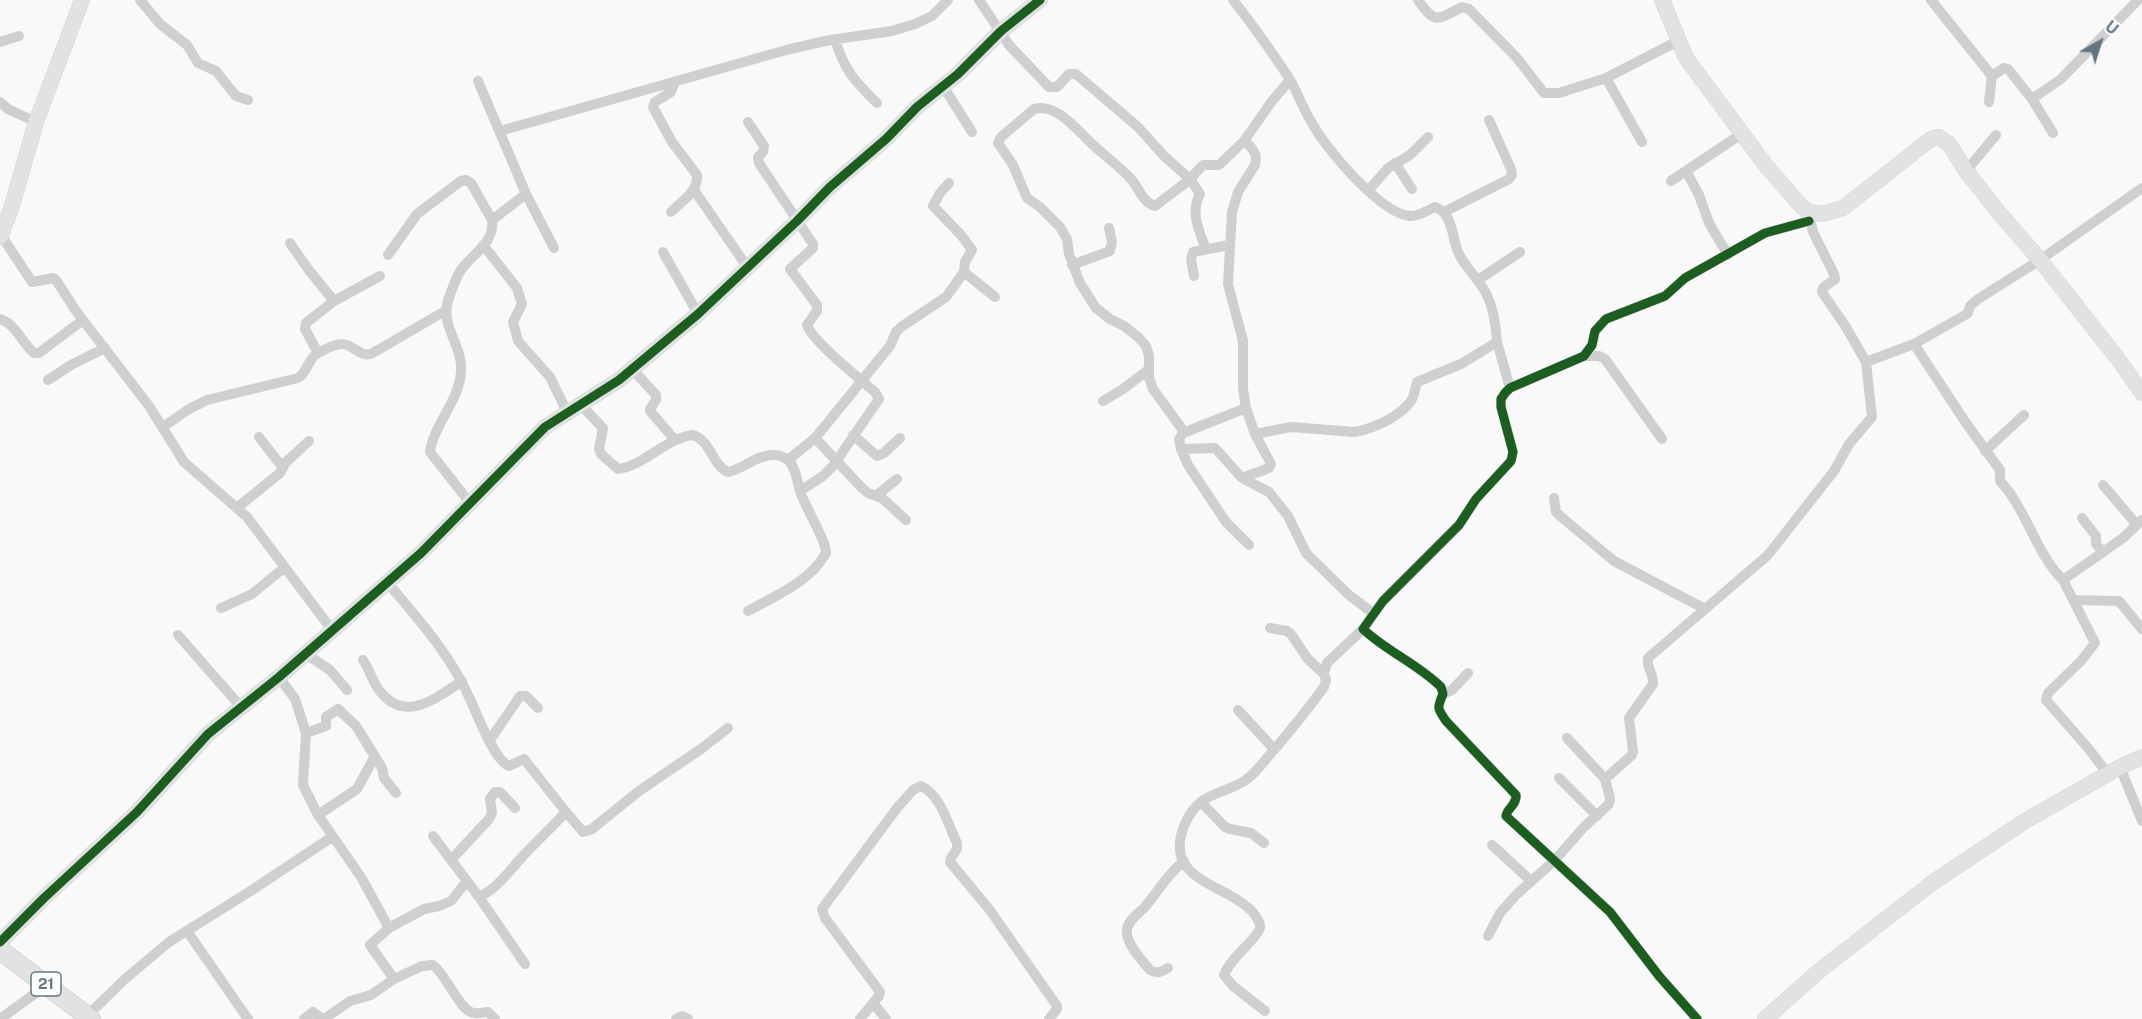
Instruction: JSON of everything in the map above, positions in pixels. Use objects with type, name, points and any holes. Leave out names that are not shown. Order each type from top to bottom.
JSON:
[{"type":"highway","name":"21","points":[[0,950],[89,1017]]},
{"type":"street","points":[[82,0],[36,122],[1,232],[32,282],[54,278],[149,406],[184,462],[238,507],[332,630]]},
{"type":"street","points":[[140,0],[160,24],[187,45],[198,63],[216,71],[236,96],[248,100]]},
{"type":"street","points":[[500,131],[790,49],[892,30],[926,20],[948,0]]},
{"type":"street","points":[[980,0],[1010,45],[1048,87],[1057,87],[1069,74],[1076,74],[1138,127],[1158,151],[1190,180],[1200,194],[1196,204],[1196,222],[1206,249]]},
{"type":"street","points":[[0,942],[137,812],[208,734],[279,677],[421,553],[545,427],[633,370],[698,314],[830,187],[958,74],[1001,31],[1040,0]]},
{"type":"street","points":[[1418,0],[1428,15],[1439,19],[1462,8],[1469,9],[1511,51],[1544,93],[1559,93],[1606,78],[1678,41]]},
{"type":"street","points":[[1605,779],[1634,751],[1629,718],[1653,684],[1654,679],[1647,662],[1648,658],[1768,555],[1834,471],[1849,444],[1868,423],[1872,412],[1866,362],[1822,292],[1823,288],[1834,279],[1834,274],[1809,216],[1767,167],[1686,58],[1662,0]]},
{"type":"street","points":[[1931,0],[1992,76],[1989,102]]},
{"type":"street","points":[[2032,99],[2067,74],[2138,0]]},
{"type":"street","points":[[1236,1],[1290,80],[1318,134],[1368,191],[1381,203],[1407,216],[1414,216],[1435,207],[1444,212],[1449,221],[1458,253],[1487,294],[1510,388]]},
{"type":"street","points":[[0,42],[19,36]]},
{"type":"street","points":[[835,39],[840,56],[852,78],[877,103]]},
{"type":"street","points":[[1992,76],[2006,68],[2032,99],[2053,133]]},
{"type":"street","points":[[1606,78],[1642,142]]},
{"type":"street","points":[[1183,433],[1153,388],[1148,369],[1149,356],[1146,346],[1124,326],[1110,320],[1096,308],[1085,293],[1072,265],[1067,239],[1060,227],[1040,207],[1027,198],[1013,165],[998,145],[1001,137],[1034,109],[1042,108],[1065,118],[1131,179],[1150,205],[1155,206],[1190,180],[1203,165],[1219,165],[1244,141],[1290,80]]},
{"type":"street","points":[[478,81],[526,194],[554,248]]},
{"type":"street","points":[[671,212],[697,185],[697,176],[672,142],[653,107],[655,102],[671,92],[675,82]]},
{"type":"street","points":[[943,86],[972,132]]},
{"type":"street","points":[[0,102],[8,109],[36,122]]},
{"type":"street","points":[[1444,212],[1512,176],[1489,120]]},
{"type":"street","points":[[748,122],[764,146],[763,152],[758,157],[759,163],[814,246],[790,269],[817,305],[817,311],[807,325],[808,329],[823,346],[875,392],[879,399],[837,462],[823,476],[800,491]]},
{"type":"street","points":[[1671,181],[1743,133]]},
{"type":"street","points":[[1966,171],[1996,135]]},
{"type":"street","points":[[1368,191],[1388,168],[1410,155],[1428,137]]},
{"type":"street","points":[[1584,356],[1592,345],[1599,323],[1665,296],[1685,278],[1765,233],[1809,216],[1843,208],[1933,138],[1939,137],[1949,144],[1966,171],[2040,260],[2142,393]]},
{"type":"street","points":[[1242,478],[1272,464],[1255,434],[1246,408],[1243,389],[1243,341],[1228,284],[1233,201],[1257,159],[1254,150],[1244,141]]},
{"type":"street","points":[[1395,163],[1412,189]]},
{"type":"street","points":[[1686,171],[1699,195],[1709,223],[1728,255]]},
{"type":"street","points":[[388,255],[417,214],[460,182],[466,180],[471,183],[492,220],[491,232],[484,246],[461,270],[445,310],[459,354],[462,367],[461,377],[430,452],[470,503]]},
{"type":"street","points":[[788,460],[814,438],[894,341],[896,332],[946,297],[964,273],[965,262],[972,250],[933,206],[949,183]]},
{"type":"street","points":[[1866,362],[1914,344],[1968,313],[1970,306],[1978,299],[2040,260],[2142,188]]},
{"type":"street","points":[[694,190],[748,268]]},
{"type":"street","points":[[492,220],[526,194]]},
{"type":"street","points":[[1072,265],[1110,251],[1112,242],[1109,228]]},
{"type":"street","points":[[290,243],[334,301]]},
{"type":"street","points":[[1194,276],[1191,254],[1229,245]]},
{"type":"street","points":[[484,246],[520,294],[522,304],[514,318],[513,325],[518,341],[550,377],[573,408],[603,428],[599,449],[601,454],[618,469],[628,467],[675,440],[693,435],[698,436],[708,446],[722,469],[728,472],[763,457],[775,455],[788,460],[825,544],[826,554],[792,587],[748,611]]},
{"type":"street","points":[[663,252],[698,314]]},
{"type":"street","points":[[1478,280],[1520,252]]},
{"type":"street","points":[[964,273],[995,297]]},
{"type":"street","points":[[318,353],[305,326],[334,301],[380,276]]},
{"type":"street","points":[[162,425],[207,400],[298,378],[305,373],[312,357],[341,344],[362,354],[371,354],[445,310]]},
{"type":"street","points":[[0,319],[12,327],[34,354],[39,353],[83,320]]},
{"type":"street","points":[[1255,434],[1291,427],[1355,432],[1366,430],[1402,410],[1411,401],[1417,382],[1461,364],[1497,342]]},
{"type":"street","points":[[1914,344],[2000,470],[2000,481],[2011,493],[2048,560],[2063,580],[2095,643],[2081,661],[2048,693],[2046,700],[2088,748],[2114,770],[2142,821]]},
{"type":"street","points":[[48,380],[71,365],[105,348]]},
{"type":"street","points":[[1324,674],[1328,663],[1363,629],[1383,601],[1459,525],[1476,499],[1510,461],[1513,452],[1501,399],[1510,388],[1584,356],[1599,356],[1605,359],[1662,440]]},
{"type":"street","points":[[1103,401],[1123,389],[1148,369]]},
{"type":"street","points":[[633,370],[656,395],[650,411],[675,440]]},
{"type":"street","points":[[1246,408],[1183,433],[1179,439],[1188,465],[1219,513],[1231,529],[1249,545]]},
{"type":"street","points":[[1985,451],[2024,415]]},
{"type":"street","points":[[853,435],[878,456],[900,438]]},
{"type":"street","points":[[259,437],[283,468]]},
{"type":"street","points":[[814,438],[862,488],[868,493],[878,495],[906,520]]},
{"type":"street","points":[[238,507],[280,473],[285,463],[309,441]]},
{"type":"street","points":[[1181,449],[1215,448],[1242,478],[1269,492],[1288,516],[1306,553],[1349,594],[1374,614]]},
{"type":"street","points":[[878,495],[897,479]]},
{"type":"street","points":[[2063,580],[2140,523],[2103,485]]},
{"type":"street","points":[[1554,498],[1556,512],[1605,554],[1705,609]]},
{"type":"street","points":[[2082,518],[2096,536],[2096,544],[2103,552]]},
{"type":"street","points":[[221,608],[252,594],[285,567]]},
{"type":"street","points":[[387,582],[443,650],[462,681],[490,740],[507,765],[522,758],[527,760],[583,832],[592,829],[728,728]]},
{"type":"street","points":[[2073,600],[2119,601],[2142,629]]},
{"type":"street","points":[[1264,1011],[1233,986],[1224,975],[1233,959],[1258,930],[1260,924],[1250,909],[1232,895],[1199,880],[1192,874],[1184,861],[1180,841],[1188,818],[1202,802],[1213,793],[1241,783],[1250,777],[1324,687],[1326,681],[1324,674],[1307,658],[1291,634],[1270,628]]},
{"type":"street","points":[[1363,629],[1436,682],[1443,694]]},
{"type":"street","points":[[178,635],[241,707]]},
{"type":"street","points":[[306,654],[330,670],[346,690]]},
{"type":"street","points":[[363,660],[384,696],[405,708],[423,704],[462,681]]},
{"type":"street","points":[[1468,673],[1452,690],[1443,694],[1438,710],[1516,795],[1514,804],[1506,816],[1610,912],[1659,976],[1697,1019]]},
{"type":"street","points":[[279,677],[295,699],[306,733],[303,785],[318,815],[361,877],[389,928]]},
{"type":"street","points":[[490,740],[520,696],[526,696],[538,708]]},
{"type":"street","points":[[306,733],[326,726],[326,717],[338,709],[356,726],[383,770],[384,778],[396,793]]},
{"type":"street","points":[[1238,710],[1274,749]]},
{"type":"street","points":[[1488,936],[1500,913],[1530,880],[1554,861],[1611,801],[1605,779],[1567,738]]},
{"type":"street","points":[[318,815],[361,784],[375,756]]},
{"type":"street","points":[[1765,1019],[1819,971],[1932,883],[2025,821],[2114,770],[2142,757]]},
{"type":"street","points":[[1559,778],[1597,816]]},
{"type":"street","points":[[860,1019],[879,996],[878,988],[825,918],[822,909],[897,808],[913,790],[921,786],[926,788],[940,806],[957,843],[957,849],[950,862],[989,909],[1057,1006],[1049,1019]]},
{"type":"street","points":[[451,860],[489,819],[492,813],[489,801],[495,792],[503,794],[515,808]]},
{"type":"street","points":[[1202,802],[1225,827],[1251,833],[1264,843]]},
{"type":"street","points":[[479,897],[488,893],[502,881],[566,812]]},
{"type":"street","points":[[433,836],[525,964]]},
{"type":"street","points":[[89,1017],[137,968],[187,931],[332,837]]},
{"type":"street","points":[[1492,845],[1530,880]]},
{"type":"street","points":[[1168,968],[1159,972],[1150,970],[1133,947],[1127,929],[1167,877],[1184,861]]},
{"type":"street","points":[[394,979],[370,945],[389,928],[424,909],[451,901],[466,881]]},
{"type":"street","points":[[187,931],[248,1019]]},
{"type":"street","points":[[304,1019],[313,1012],[323,1019],[350,1001],[370,995],[394,979],[422,966],[433,965],[466,1010],[474,1013],[488,1012],[495,1019]]},
{"type":"street","points":[[0,1019],[47,985]]},
{"type":"street","points":[[873,1003],[886,1019]]},
{"type":"street","points":[[676,1019],[682,1016],[688,1019]]},
{"type":"cycle path","points":[[0,942],[137,812],[208,734],[279,677],[421,553],[545,427],[619,380],[698,314],[830,187],[886,139],[917,107],[958,74],[1001,31],[1040,0]]},
{"type":"cycle path","points":[[1697,1019],[1659,976],[1610,912],[1506,816],[1516,795],[1446,721],[1439,708],[1443,694],[1441,687],[1363,629],[1383,601],[1459,525],[1476,499],[1511,461],[1513,452],[1501,407],[1501,399],[1510,388],[1584,356],[1592,345],[1595,331],[1606,319],[1665,296],[1685,278],[1765,233],[1809,221]]}]
